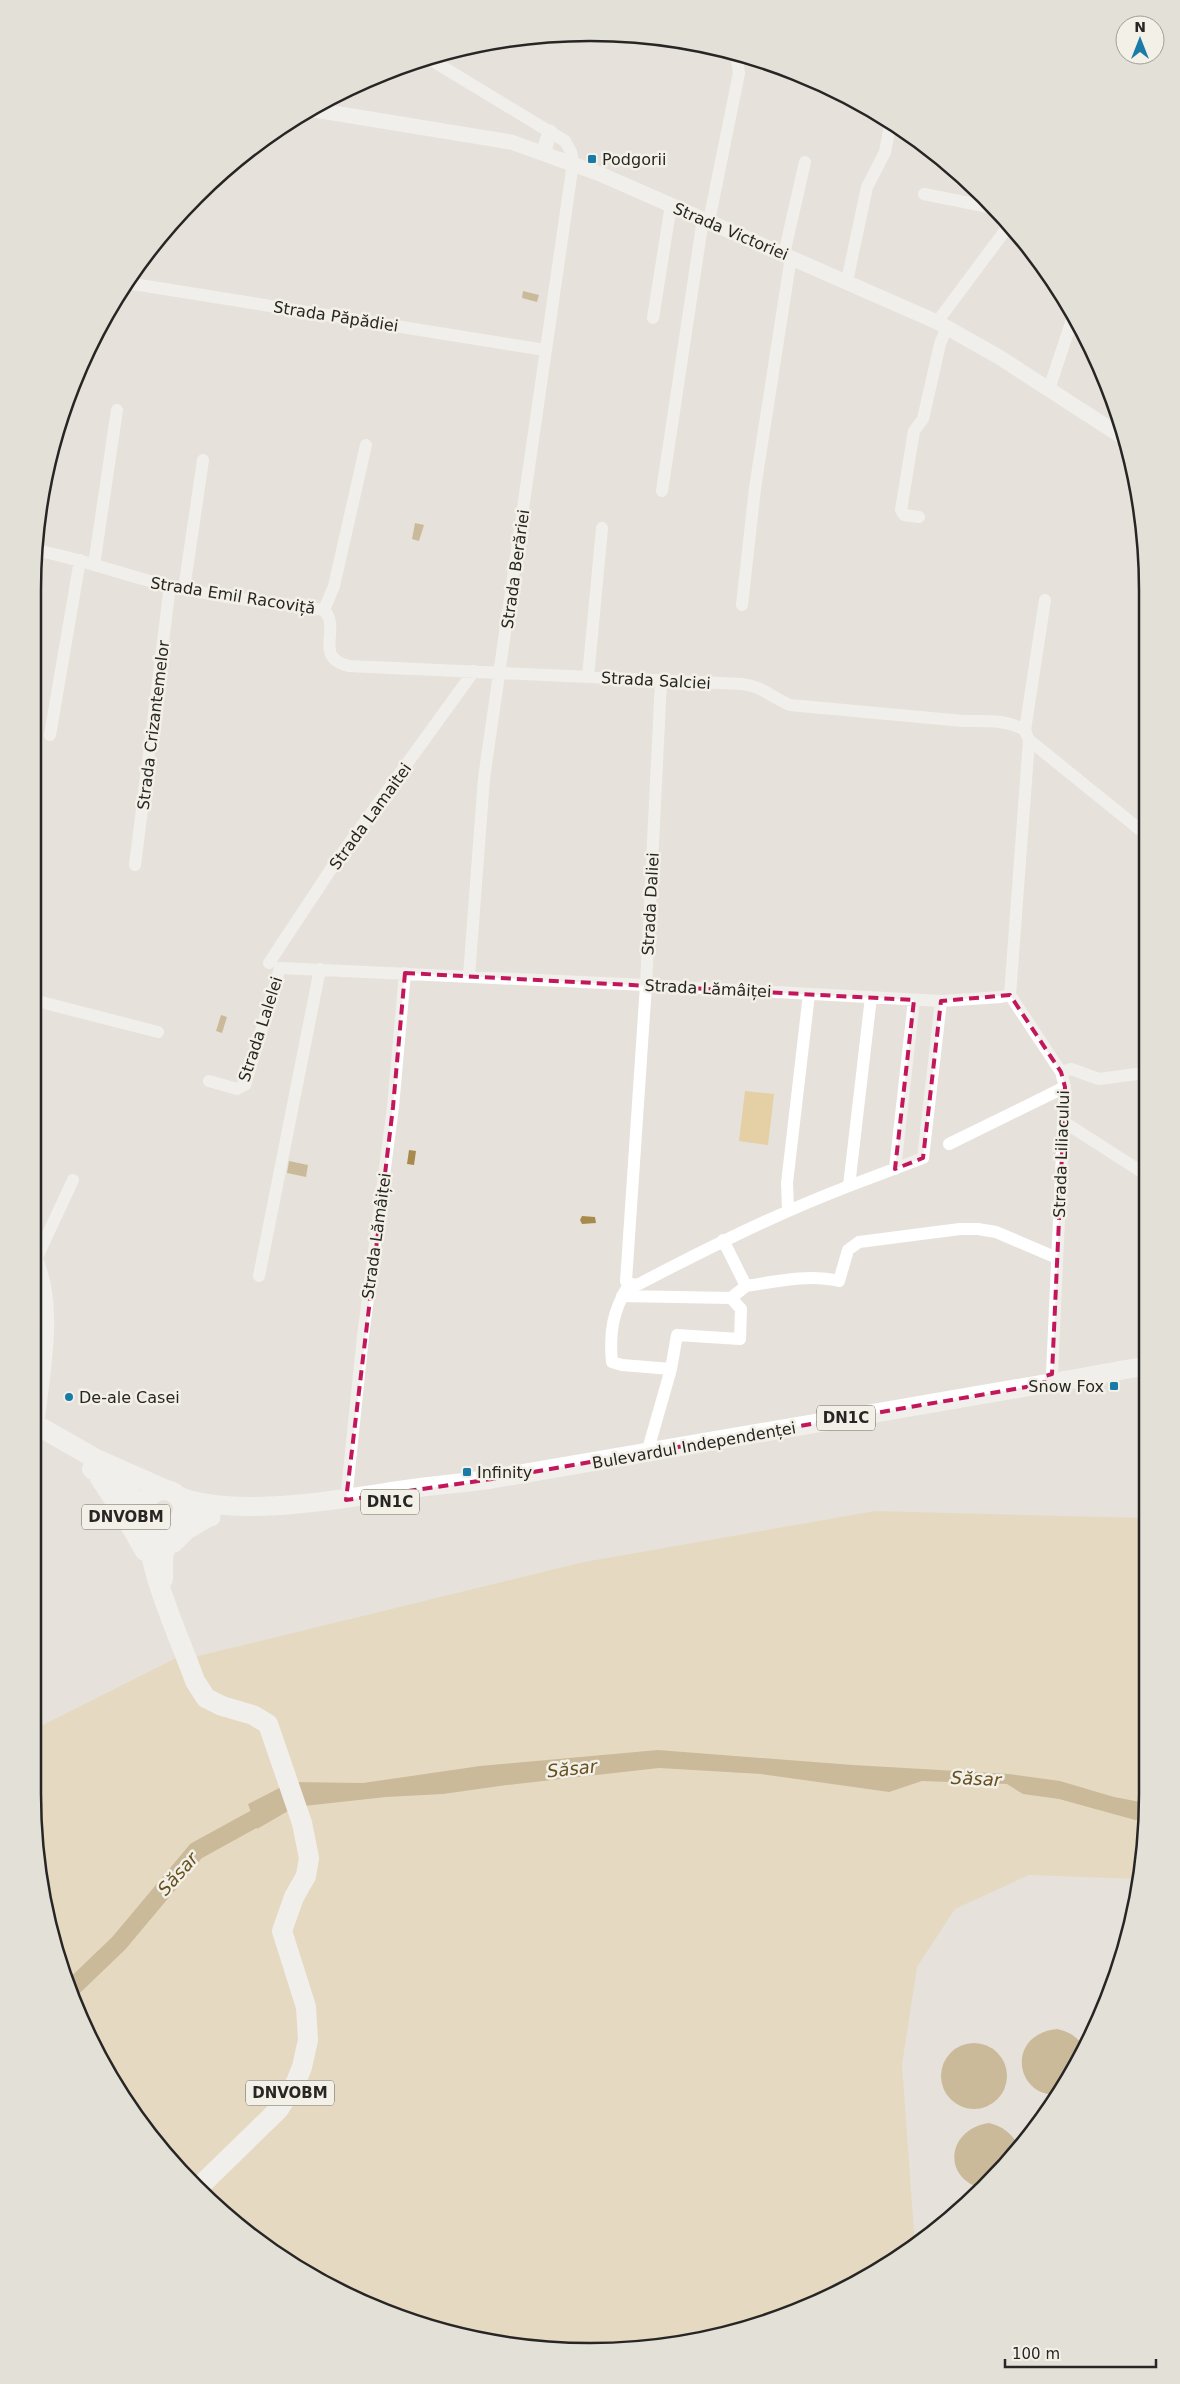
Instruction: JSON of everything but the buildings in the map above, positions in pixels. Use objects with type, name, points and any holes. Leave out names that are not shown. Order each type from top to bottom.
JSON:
[{"type":"highway","name":"Bulevardul Independenței","points":[[41,1429],[96,1459],[171,1492]]},
{"type":"highway","name":"DN1C","points":[[41,1430],[94,1470],[112,1480],[145,1511],[154,1525],[162,1528],[175,1523]]},
{"type":"highway","name":"DNVOBM","points":[[94,1470],[158,1562]]},
{"type":"highway","points":[[145,1511],[150,1496],[160,1491],[171,1492],[183,1509],[175,1523]]},
{"type":"highway","name":"DNVOBM","points":[[145,1511],[146,1534],[158,1562],[164,1596],[196,1681],[206,1698],[222,1706],[253,1714],[268,1724],[302,1823],[310,1858],[306,1876],[294,1896],[282,1931],[306,2007],[308,2040],[302,2068],[296,2082],[279,2109],[203,2183]]},
{"type":"highway","name":"DNVOBM","points":[[158,1562],[186,1530],[208,1517]]},
{"type":"highway","name":"DNVOBM","points":[[158,1562],[175,1523]]},
{"type":"main road","name":"Bulevardul Independenței","points":[[171,1492],[196,1502],[210,1504],[249,1505],[346,1500],[409,1489],[492,1479],[647,1453],[1053,1380],[1139,1367]]},
{"type":"main road","name":"Bulevardul Independenței","points":[[175,1523],[208,1517],[296,1514],[346,1509],[436,1493],[492,1479]]},
{"type":"street","points":[[662,491],[706,220],[738,73],[737,61]]},
{"type":"street","points":[[437,63],[565,142],[571,152],[573,164]]},
{"type":"street","name":"Strada Victoriei","points":[[323,111],[511,142],[573,164],[847,281],[942,325],[1049,389],[1115,432]]},
{"type":"street","points":[[847,281],[867,187],[885,152],[889,130]]},
{"type":"street","points":[[543,153],[550,132]]},
{"type":"street","points":[[742,605],[755,488],[788,256],[805,162]]},
{"type":"street","name":"Strada Berăriei","points":[[469,976],[484,778],[573,164]]},
{"type":"street","points":[[924,194],[981,205]]},
{"type":"street","points":[[652,318],[670,205]]},
{"type":"street","points":[[919,517],[904,515],[901,510],[914,431],[923,419],[940,344],[942,325],[1005,231]]},
{"type":"street","name":"Strada Păpădiei","points":[[135,284],[545,350]]},
{"type":"street","points":[[1049,389],[1070,325]]},
{"type":"street","points":[[94,565],[117,410]]},
{"type":"street","name":"Strada Emil Racoviță","points":[[42,552],[80,560],[184,589],[324,610],[334,586],[366,444]]},
{"type":"street","points":[[184,589],[203,460]]},
{"type":"street","points":[[588,676],[602,528]]},
{"type":"street","points":[[50,735],[80,560]]},
{"type":"street","name":"Strada Crizantemelor","points":[[135,864],[170,586]]},
{"type":"street","points":[[1010,995],[1027,735],[1045,600]]},
{"type":"street","name":"Strada Salciei","points":[[324,610],[331,623],[329,648],[332,656],[339,663],[349,666],[742,684],[762,689],[778,700],[790,705],[963,721],[989,719],[1003,721],[1027,735]]},
{"type":"street","name":"Strada Lamaitei","points":[[275,966],[335,863],[474,672]]},
{"type":"street","name":"Strada Daliei","points":[[627,1280],[646,985],[661,681]]},
{"type":"street","points":[[1027,735],[1139,829]]},
{"type":"street","name":"Strada Lămâiței","points":[[275,966],[914,1000],[941,1001],[1010,995]]},
{"type":"street","name":"Strada Lalelei","points":[[209,1081],[237,1089],[245,1085],[275,966]]},
{"type":"street","points":[[259,1276],[320,969]]},
{"type":"street","name":"Strada Lămâiței","points":[[346,1500],[363,1336],[393,1107],[405,973]]},
{"type":"street","points":[[788,1210],[787,1183],[809,994]]},
{"type":"street","name":"Strada Liliacului","points":[[1010,995],[1061,1072],[1065,1088],[1053,1380]]},
{"type":"street","points":[[849,1186],[871,997]]},
{"type":"street","points":[[895,1169],[914,1000]]},
{"type":"street","points":[[671,1369],[622,1365],[612,1362],[610,1342],[617,1305],[627,1280],[639,1284],[723,1240],[788,1210],[923,1158],[941,1001]]},
{"type":"street","points":[[41,1002],[158,1032]]},
{"type":"street","points":[[1061,1072],[1071,1069],[1099,1079],[1139,1073]]},
{"type":"street","points":[[949,1144],[1065,1088]]},
{"type":"street","points":[[1064,1122],[1139,1171]]},
{"type":"street","points":[[41,1241],[73,1180]]},
{"type":"street","points":[[622,1296],[731,1298],[746,1286],[804,1278],[822,1278],[839,1281],[848,1250],[859,1242],[960,1229],[996,1232],[1057,1258]]},
{"type":"street","points":[[723,1240],[746,1286]]},
{"type":"street","points":[[41,1269],[46,1282],[48,1305],[47,1340],[41,1383]]},
{"type":"street","points":[[647,1453],[671,1369],[677,1335],[740,1339],[741,1308],[731,1298]]},
{"type":"highlighted area","points":[[405,973],[914,1000],[895,1169],[923,1158],[941,1001],[1010,995],[1061,1072],[1065,1087],[1052,1374],[1045,1376],[1044,1384],[492,1479],[346,1500],[393,1107]]},
{"type":"shaded area","points":[[745,1091],[774,1094],[768,1145],[739,1141]]},
{"type":"shaded area","points":[[875,1511],[1139,1518],[1139,1794],[1138,1830],[1132,1879],[1029,1875],[955,1909],[917,1967],[902,2065],[914,2236],[895,2250],[833,2286],[766,2314],[697,2332],[626,2342],[554,2342],[518,2338],[448,2324],[414,2314],[347,2286],[316,2269],[285,2250],[228,2207],[177,2156],[155,2128],[134,2099],[98,2037],[70,1970],[60,1936],[46,1866],[42,1830],[41,1726],[186,1653],[194,1657],[584,1562]]},
{"type":"water","points":[[523,291],[539,295],[537,302],[522,298]]},
{"type":"water","points":[[415,523],[424,525],[419,541],[412,539]]},
{"type":"water","points":[[221,1015],[227,1017],[222,1033],[216,1031]]},
{"type":"water","points":[[409,1150],[416,1151],[414,1165],[407,1164]]},
{"type":"water","points":[[289,1161],[308,1165],[306,1177],[287,1173]]},
{"type":"water","points":[[582,1216],[595,1217],[596,1223],[582,1224],[580,1220]]},
{"type":"water","points":[[658,1750],[853,1765],[1009,1774],[1060,1781],[1114,1797],[1139,1802],[1138,1821],[1059,1799],[1023,1794],[1007,1784],[922,1781],[889,1792],[761,1774],[659,1768],[443,1794],[386,1797],[295,1807],[257,1829],[248,1804],[291,1782],[363,1783],[480,1766]]},
{"type":"water","points":[[1057,2029],[1080,2041],[1049,2093],[1033,2087],[1026,2078],[1022,2066],[1023,2054],[1029,2043],[1040,2034]]},
{"type":"water","points":[[974,2043],[987,2046],[997,2053],[1004,2063],[1007,2076],[1004,2089],[997,2099],[987,2106],[974,2109],[961,2106],[951,2099],[944,2089],[941,2076],[944,2063],[951,2053],[961,2046]]},
{"type":"water","points":[[989,2123],[999,2126],[1007,2131],[1015,2140],[975,2185],[960,2175],[955,2165],[954,2154],[964,2134],[975,2127]]},
{"type":"waterway","name":"Săsar","points":[[76,1985],[119,1943],[196,1851],[274,1808]]},
{"type":"place","name":"Podgorii","points":[[592,159]]},
{"type":"place","name":"Snow Fox","points":[[1114,1386]]},
{"type":"place","name":"De-ale Casei","points":[[69,1397]]},
{"type":"place","name":"Infinity","points":[[467,1472]]}]
